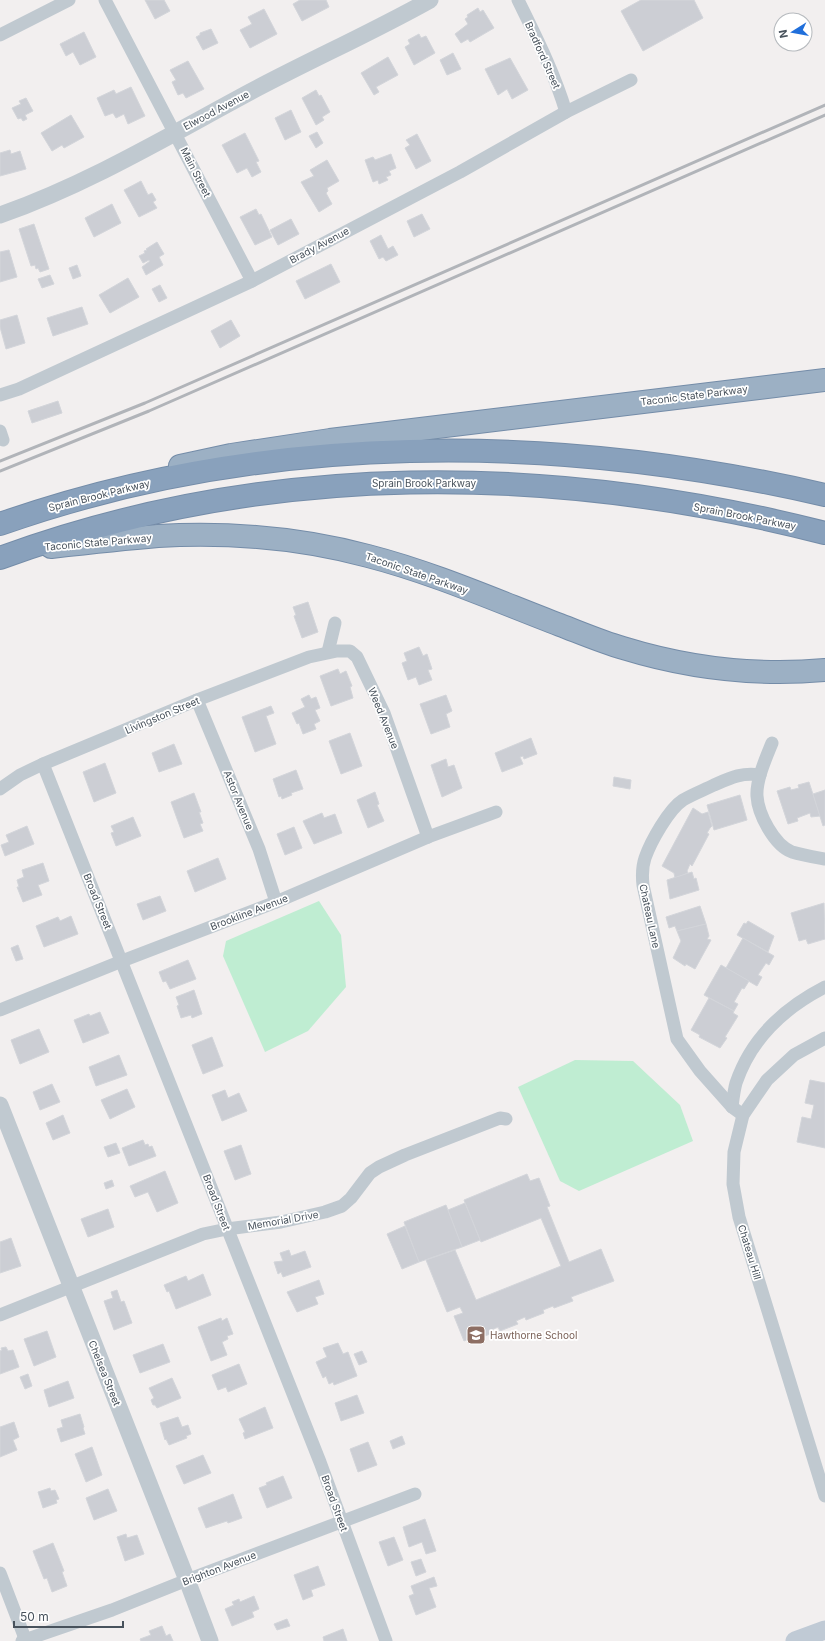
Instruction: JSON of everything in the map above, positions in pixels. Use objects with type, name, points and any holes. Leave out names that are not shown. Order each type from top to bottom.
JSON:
[{"type":"highway","name":"Taconic State Parkway","points":[[0,524],[170,468],[259,450],[438,426],[825,380]]},
{"type":"highway","name":"Sprain Brook Parkway","points":[[39,511],[144,483],[221,468],[321,455],[406,450],[515,452],[648,464],[738,477],[825,495]]},
{"type":"highway","name":"Sprain Brook Parkway","points":[[26,549],[69,534],[117,521],[207,501],[304,488],[411,482],[512,484],[634,496],[714,509],[825,533]]},
{"type":"highway","name":"Taconic State Parkway","points":[[0,558],[26,549],[180,535],[233,536],[294,541],[339,548],[394,563],[596,639],[648,655],[700,666],[726,669],[772,672],[825,670]]},
{"type":"main road","points":[[795,1641],[825,1630]]},
{"type":"street","points":[[0,35],[69,0]]},
{"type":"street","name":"Main Street","points":[[105,0],[252,281]]},
{"type":"street","name":"Elwood Avenue","points":[[0,215],[28,205],[74,185],[298,67],[386,24],[430,0]]},
{"type":"street","name":"Bradford Street","points":[[518,0],[558,84],[566,112]]},
{"type":"street","name":"Brady Avenue","points":[[0,395],[19,389],[252,281],[460,172],[566,112],[631,80]]},
{"type":"street","points":[[328,652],[335,623]]},
{"type":"street","name":"Weed Avenue","points":[[328,652],[337,650],[350,651],[357,657],[384,713],[428,838]]},
{"type":"street","name":"Livingston Street","points":[[0,788],[20,775],[43,764],[197,700],[309,657],[328,652]]},
{"type":"street","name":"Astor Avenue","points":[[197,700],[259,849],[276,902]]},
{"type":"street","points":[[772,743],[760,775],[757,796],[763,818],[774,838],[790,851],[825,859]]},
{"type":"street","name":"Broad Street","points":[[43,764],[320,1462],[386,1641]]},
{"type":"street","name":"Chateau Lane","points":[[743,1115],[732,1107],[700,1071],[677,1039],[643,885],[642,872],[645,858],[660,828],[672,809],[683,800],[730,778],[749,773],[760,775]]},
{"type":"street","name":"Brookline Avenue","points":[[0,1010],[276,902],[428,838],[496,812]]},
{"type":"street","points":[[732,1107],[736,1084],[747,1058],[763,1034],[783,1014],[811,994],[825,987]]},
{"type":"street","name":"Chateau Hill","points":[[825,1038],[794,1055],[767,1080],[743,1115],[734,1152],[733,1184],[739,1217],[825,1496]]},
{"type":"street","name":"Chelsea Street","points":[[0,1105],[210,1641]]},
{"type":"street","name":"Memorial Drive","points":[[0,1315],[202,1234],[227,1228],[281,1222],[325,1212],[342,1206],[352,1198],[364,1179],[379,1167],[405,1155],[500,1118],[506,1118]]},
{"type":"street","name":"Brighton Avenue","points":[[24,1641],[112,1610],[187,1580],[415,1494]]},
{"type":"street","points":[[0,1572],[24,1641]]},
{"type":"green space","points":[[319,901],[341,935],[346,987],[308,1031],[265,1052],[223,956],[226,941]]},
{"type":"green space","points":[[575,1060],[633,1061],[680,1105],[693,1141],[579,1191],[560,1181],[518,1087]]},
{"type":"building","points":[[145,0],[164,0],[170,11],[155,19]]},
{"type":"building","points":[[300,0],[326,0],[329,7],[302,21],[293,4]]},
{"type":"building","points":[[641,0],[694,0],[703,18],[643,51],[621,11]]},
{"type":"building","points":[[478,8],[480,12],[483,10],[494,28],[470,42],[468,39],[461,43],[455,34],[468,24],[465,19],[468,17],[467,15]]},
{"type":"building","points":[[264,9],[277,34],[250,48],[240,30],[252,24],[248,17]]},
{"type":"building","points":[[211,29],[218,43],[203,50],[196,37],[200,35],[200,33]]},
{"type":"building","points":[[84,32],[96,57],[80,65],[73,52],[66,56],[60,44]]},
{"type":"building","points":[[419,34],[421,38],[426,36],[435,53],[414,65],[405,47],[410,44],[408,40]]},
{"type":"building","points":[[453,53],[461,69],[447,75],[440,60]]},
{"type":"building","points":[[388,57],[398,75],[376,87],[379,92],[374,95],[361,73]]},
{"type":"building","points":[[510,58],[528,90],[512,99],[507,89],[498,95],[485,69]]},
{"type":"building","points":[[188,61],[204,89],[186,98],[183,93],[178,95],[172,82],[176,80],[170,70]]},
{"type":"building","points":[[131,87],[145,116],[128,124],[124,114],[116,118],[113,113],[105,116],[97,98],[114,90],[116,94]]},
{"type":"building","points":[[316,90],[319,96],[321,95],[330,112],[322,117],[324,120],[316,125],[302,98]]},
{"type":"building","points":[[26,98],[33,111],[25,115],[27,119],[23,121],[21,118],[18,119],[12,108],[21,104],[19,101]]},
{"type":"building","points":[[291,110],[301,132],[285,140],[275,118]]},
{"type":"building","points":[[71,115],[84,137],[64,148],[62,145],[52,151],[41,133]]},
{"type":"building","points":[[317,132],[323,143],[316,148],[309,136]]},
{"type":"building","points":[[245,133],[259,161],[256,162],[261,172],[252,177],[247,168],[237,173],[222,145]]},
{"type":"building","points":[[417,134],[431,161],[416,169],[405,148],[410,145],[406,140]]},
{"type":"building","points":[[10,150],[11,154],[20,151],[26,169],[0,176],[0,153]]},
{"type":"building","points":[[391,154],[396,168],[389,171],[391,175],[386,177],[388,180],[379,184],[378,180],[373,182],[365,160],[373,157],[375,160]]},
{"type":"building","points":[[327,160],[339,181],[327,188],[328,191],[326,193],[332,204],[319,212],[301,182],[314,176],[310,170]]},
{"type":"building","points":[[141,181],[148,195],[152,193],[156,200],[153,202],[157,208],[139,217],[124,190]]},
{"type":"building","points":[[112,204],[121,223],[94,237],[85,218]]},
{"type":"building","points":[[256,209],[259,215],[261,214],[272,237],[255,245],[240,217]]},
{"type":"building","points":[[422,214],[430,229],[414,237],[407,221]]},
{"type":"building","points":[[291,219],[299,234],[278,245],[270,230]]},
{"type":"building","points":[[34,224],[49,269],[40,272],[38,268],[36,269],[35,265],[31,266],[19,229]]},
{"type":"building","points":[[381,235],[388,249],[393,246],[398,255],[386,261],[383,257],[379,259],[370,241]]},
{"type":"building","points":[[157,242],[164,254],[159,257],[163,265],[146,275],[142,267],[150,261],[149,260],[143,263],[139,256],[145,253],[144,251],[147,250],[146,249]]},
{"type":"building","points":[[9,250],[17,277],[0,282],[0,252]]},
{"type":"building","points":[[331,264],[340,282],[305,299],[296,281]]},
{"type":"building","points":[[77,265],[81,276],[73,279],[69,268]]},
{"type":"building","points":[[50,275],[54,284],[42,288],[38,279]]},
{"type":"building","points":[[128,278],[139,297],[110,313],[99,295]]},
{"type":"building","points":[[160,285],[167,298],[159,302],[152,289]]},
{"type":"building","points":[[82,307],[88,324],[53,336],[47,318]]},
{"type":"building","points":[[17,315],[25,343],[6,349],[0,327],[0,320]]},
{"type":"building","points":[[231,320],[240,336],[220,348],[211,331]]},
{"type":"building","points":[[58,401],[62,413],[32,423],[28,411]]},
{"type":"building","points":[[308,602],[318,632],[302,638],[294,616],[296,615],[293,607]]},
{"type":"building","points":[[419,647],[423,656],[427,654],[432,669],[428,670],[432,680],[419,685],[416,677],[408,680],[402,663],[407,661],[404,653]]},
{"type":"building","points":[[338,669],[340,674],[346,671],[352,686],[350,687],[353,698],[331,706],[320,676]]},
{"type":"building","points":[[309,695],[311,699],[316,697],[320,708],[315,710],[320,721],[314,724],[316,729],[303,734],[299,723],[297,724],[292,713],[305,707],[301,699]]},
{"type":"building","points":[[446,695],[452,711],[446,714],[450,727],[431,734],[420,704]]},
{"type":"building","points":[[271,706],[274,713],[266,716],[276,744],[255,752],[242,717]]},
{"type":"building","points":[[350,733],[362,766],[341,774],[329,741]]},
{"type":"building","points":[[531,738],[537,754],[524,759],[523,756],[520,757],[523,764],[502,772],[495,753]]},
{"type":"building","points":[[174,744],[182,764],[159,772],[152,753]]},
{"type":"building","points":[[446,759],[448,767],[454,765],[462,788],[442,797],[431,765]]},
{"type":"building","points":[[105,763],[116,793],[94,802],[83,772]]},
{"type":"building","points":[[296,770],[303,789],[291,793],[292,795],[282,799],[281,796],[279,797],[273,779]]},
{"type":"building","points":[[614,777],[631,780],[630,789],[613,786]]},
{"type":"building","points":[[809,782],[820,816],[811,817],[810,813],[797,818],[798,821],[788,824],[777,791],[790,787],[791,790],[799,788],[798,785]]},
{"type":"building","points":[[825,790],[825,825],[823,826],[813,794]]},
{"type":"building","points":[[375,792],[379,804],[377,805],[384,821],[368,828],[357,800]]},
{"type":"building","points":[[194,793],[201,812],[199,812],[203,823],[200,824],[203,831],[184,838],[171,802]]},
{"type":"building","points":[[740,795],[747,820],[714,830],[707,805]]},
{"type":"building","points":[[693,808],[702,814],[708,812],[712,826],[707,833],[709,834],[692,866],[690,864],[687,871],[688,873],[675,878],[674,873],[662,866]]},
{"type":"building","points":[[322,813],[324,818],[335,814],[342,833],[314,844],[303,821]]},
{"type":"building","points":[[133,817],[141,836],[116,846],[111,833],[114,832],[111,826]]},
{"type":"building","points":[[27,826],[34,844],[5,856],[1,845],[9,842],[6,835]]},
{"type":"building","points":[[294,827],[302,848],[285,855],[277,834]]},
{"type":"building","points":[[218,858],[226,879],[195,892],[187,871]]},
{"type":"building","points":[[43,863],[49,881],[38,885],[42,895],[23,902],[17,887],[19,887],[17,880],[24,877],[22,870]]},
{"type":"building","points":[[692,872],[694,879],[696,878],[699,890],[670,899],[667,880]]},
{"type":"building","points":[[160,896],[166,911],[143,920],[137,904]]},
{"type":"building","points":[[824,903],[825,939],[808,944],[806,939],[799,941],[791,913]]},
{"type":"building","points":[[700,906],[706,924],[677,931],[675,926],[669,928],[666,917]]},
{"type":"building","points":[[71,916],[78,934],[44,947],[36,926],[58,917],[60,921]]},
{"type":"building","points":[[748,921],[774,936],[768,952],[737,935],[744,923],[746,924]]},
{"type":"building","points":[[706,924],[709,936],[707,939],[711,940],[695,969],[686,964],[685,966],[673,958],[681,941],[677,931]]},
{"type":"building","points":[[743,938],[774,956],[769,965],[766,963],[758,975],[762,977],[757,986],[726,968]]},
{"type":"building","points":[[18,945],[23,959],[16,961],[11,948]]},
{"type":"building","points":[[188,960],[196,979],[170,989],[166,981],[163,982],[159,972]]},
{"type":"building","points":[[721,965],[749,981],[744,989],[742,988],[734,1002],[738,1004],[734,1011],[704,995]]},
{"type":"building","points":[[194,990],[202,1014],[192,1018],[191,1015],[181,1018],[176,997]]},
{"type":"building","points":[[709,998],[734,1011],[733,1013],[738,1016],[720,1048],[699,1037],[700,1035],[691,1030]]},
{"type":"building","points":[[100,1012],[109,1033],[83,1043],[74,1020],[89,1014],[90,1016]]},
{"type":"building","points":[[39,1029],[49,1052],[20,1064],[11,1040]]},
{"type":"building","points":[[212,1037],[223,1066],[203,1074],[192,1045]]},
{"type":"building","points":[[119,1055],[127,1075],[96,1086],[89,1067]]},
{"type":"building","points":[[810,1080],[825,1083],[825,1148],[797,1142],[802,1117],[811,1119],[814,1105],[805,1103]]},
{"type":"building","points":[[52,1084],[60,1102],[40,1110],[33,1092]]},
{"type":"building","points":[[127,1089],[135,1107],[110,1119],[101,1100]]},
{"type":"building","points":[[225,1090],[228,1098],[239,1093],[247,1111],[222,1121],[212,1095]]},
{"type":"building","points":[[63,1115],[70,1133],[53,1140],[46,1123]]},
{"type":"building","points":[[143,1140],[145,1145],[148,1144],[149,1147],[152,1146],[156,1156],[129,1166],[122,1148]]},
{"type":"building","points":[[116,1143],[120,1153],[108,1157],[104,1147]]},
{"type":"building","points":[[241,1145],[251,1174],[235,1180],[224,1151]]},
{"type":"building","points":[[165,1171],[178,1203],[157,1212],[148,1192],[135,1197],[130,1186]]},
{"type":"building","points":[[527,1174],[530,1181],[539,1178],[550,1206],[547,1207],[569,1262],[601,1249],[614,1281],[571,1297],[573,1301],[554,1308],[553,1306],[543,1310],[544,1313],[526,1320],[525,1317],[516,1321],[518,1324],[500,1331],[498,1327],[489,1331],[490,1334],[472,1341],[471,1338],[464,1341],[454,1316],[463,1313],[460,1307],[447,1312],[426,1260],[455,1250],[476,1300],[561,1266],[541,1218],[481,1242],[464,1200]]},
{"type":"building","points":[[112,1180],[114,1186],[106,1189],[104,1183]]},
{"type":"building","points":[[465,1203],[480,1240],[462,1247],[448,1210]]},
{"type":"building","points":[[446,1205],[462,1247],[419,1262],[404,1222]]},
{"type":"building","points":[[108,1209],[114,1227],[88,1237],[81,1219]]},
{"type":"building","points":[[405,1226],[419,1262],[402,1269],[387,1234]]},
{"type":"building","points":[[11,1238],[21,1266],[0,1273],[0,1242]]},
{"type":"building","points":[[289,1250],[291,1256],[305,1251],[311,1267],[283,1277],[281,1272],[278,1274],[274,1262],[283,1261],[280,1253]]},
{"type":"building","points":[[203,1274],[211,1295],[176,1309],[169,1291],[167,1292],[164,1285],[186,1276],[188,1281]]},
{"type":"building","points":[[319,1280],[324,1294],[315,1297],[318,1304],[297,1312],[287,1292]]},
{"type":"building","points":[[117,1290],[121,1302],[124,1301],[132,1323],[114,1330],[104,1301],[113,1298],[111,1292]]},
{"type":"building","points":[[221,1318],[222,1321],[227,1318],[233,1334],[227,1336],[228,1339],[222,1342],[227,1355],[211,1361],[198,1327]]},
{"type":"building","points":[[47,1331],[56,1357],[34,1366],[24,1339]]},
{"type":"building","points":[[338,1343],[343,1354],[348,1352],[357,1376],[334,1385],[333,1382],[329,1384],[326,1376],[323,1378],[316,1362],[327,1357],[323,1348]]},
{"type":"building","points":[[163,1344],[170,1362],[140,1373],[133,1355]]},
{"type":"building","points":[[6,1347],[8,1351],[13,1350],[19,1367],[0,1374],[0,1351],[2,1350],[1,1348]]},
{"type":"building","points":[[362,1351],[367,1362],[359,1365],[354,1354]]},
{"type":"building","points":[[239,1364],[247,1384],[228,1392],[226,1387],[218,1390],[212,1375]]},
{"type":"building","points":[[28,1374],[32,1386],[25,1389],[20,1377]]},
{"type":"building","points":[[172,1378],[181,1398],[157,1408],[153,1405],[151,1400],[154,1398],[149,1388]]},
{"type":"building","points":[[68,1381],[74,1398],[49,1407],[44,1390]]},
{"type":"building","points":[[357,1395],[364,1413],[341,1421],[335,1403]]},
{"type":"building","points":[[265,1407],[273,1428],[245,1439],[243,1433],[245,1432],[239,1419]]},
{"type":"building","points":[[80,1414],[85,1434],[61,1442],[57,1429],[63,1427],[61,1420]]},
{"type":"building","points":[[178,1417],[182,1427],[188,1425],[191,1434],[186,1436],[187,1438],[169,1445],[166,1439],[165,1440],[160,1423]]},
{"type":"building","points":[[14,1422],[19,1437],[13,1440],[17,1450],[0,1457],[0,1427]]},
{"type":"building","points":[[402,1436],[405,1444],[393,1449],[390,1441]]},
{"type":"building","points":[[368,1442],[377,1465],[358,1472],[350,1449]]},
{"type":"building","points":[[92,1447],[102,1475],[86,1482],[75,1454]]},
{"type":"building","points":[[203,1455],[211,1473],[184,1484],[176,1466]]},
{"type":"building","points":[[283,1476],[292,1498],[267,1508],[259,1488],[267,1485],[266,1483]]},
{"type":"building","points":[[50,1488],[51,1491],[55,1490],[59,1499],[56,1500],[57,1503],[43,1508],[38,1492]]},
{"type":"building","points":[[108,1489],[117,1511],[94,1520],[86,1498]]},
{"type":"building","points":[[233,1494],[242,1518],[206,1528],[198,1508]]},
{"type":"building","points":[[425,1519],[436,1551],[426,1554],[422,1542],[409,1547],[403,1527]]},
{"type":"building","points":[[126,1534],[127,1538],[137,1535],[144,1554],[125,1561],[117,1537]]},
{"type":"building","points":[[394,1537],[403,1560],[388,1566],[379,1542]]},
{"type":"building","points":[[53,1543],[64,1571],[62,1572],[67,1586],[52,1592],[47,1578],[44,1579],[33,1551]]},
{"type":"building","points":[[421,1559],[426,1572],[416,1576],[411,1562]]},
{"type":"building","points":[[318,1566],[325,1585],[311,1590],[313,1596],[303,1600],[294,1575]]},
{"type":"building","points":[[434,1577],[437,1586],[429,1588],[436,1607],[416,1615],[409,1596],[414,1594],[411,1586]]},
{"type":"building","points":[[254,1596],[259,1609],[252,1612],[254,1617],[232,1626],[225,1609],[234,1605],[232,1602],[239,1599],[240,1602]]},
{"type":"building","points":[[287,1619],[290,1626],[277,1630],[274,1624]]},
{"type":"building","points":[[162,1626],[166,1636],[170,1634],[173,1641],[141,1641],[140,1639],[151,1635],[149,1631]]},
{"type":"building","points":[[343,1629],[347,1641],[324,1641],[323,1637]]},
{"type":"railway","points":[[0,461],[145,403],[825,105]]},
{"type":"railway","points":[[0,471],[149,411],[825,115]]},
{"type":"place","name":"Hawthorne School","points":[[476,1335]]}]
